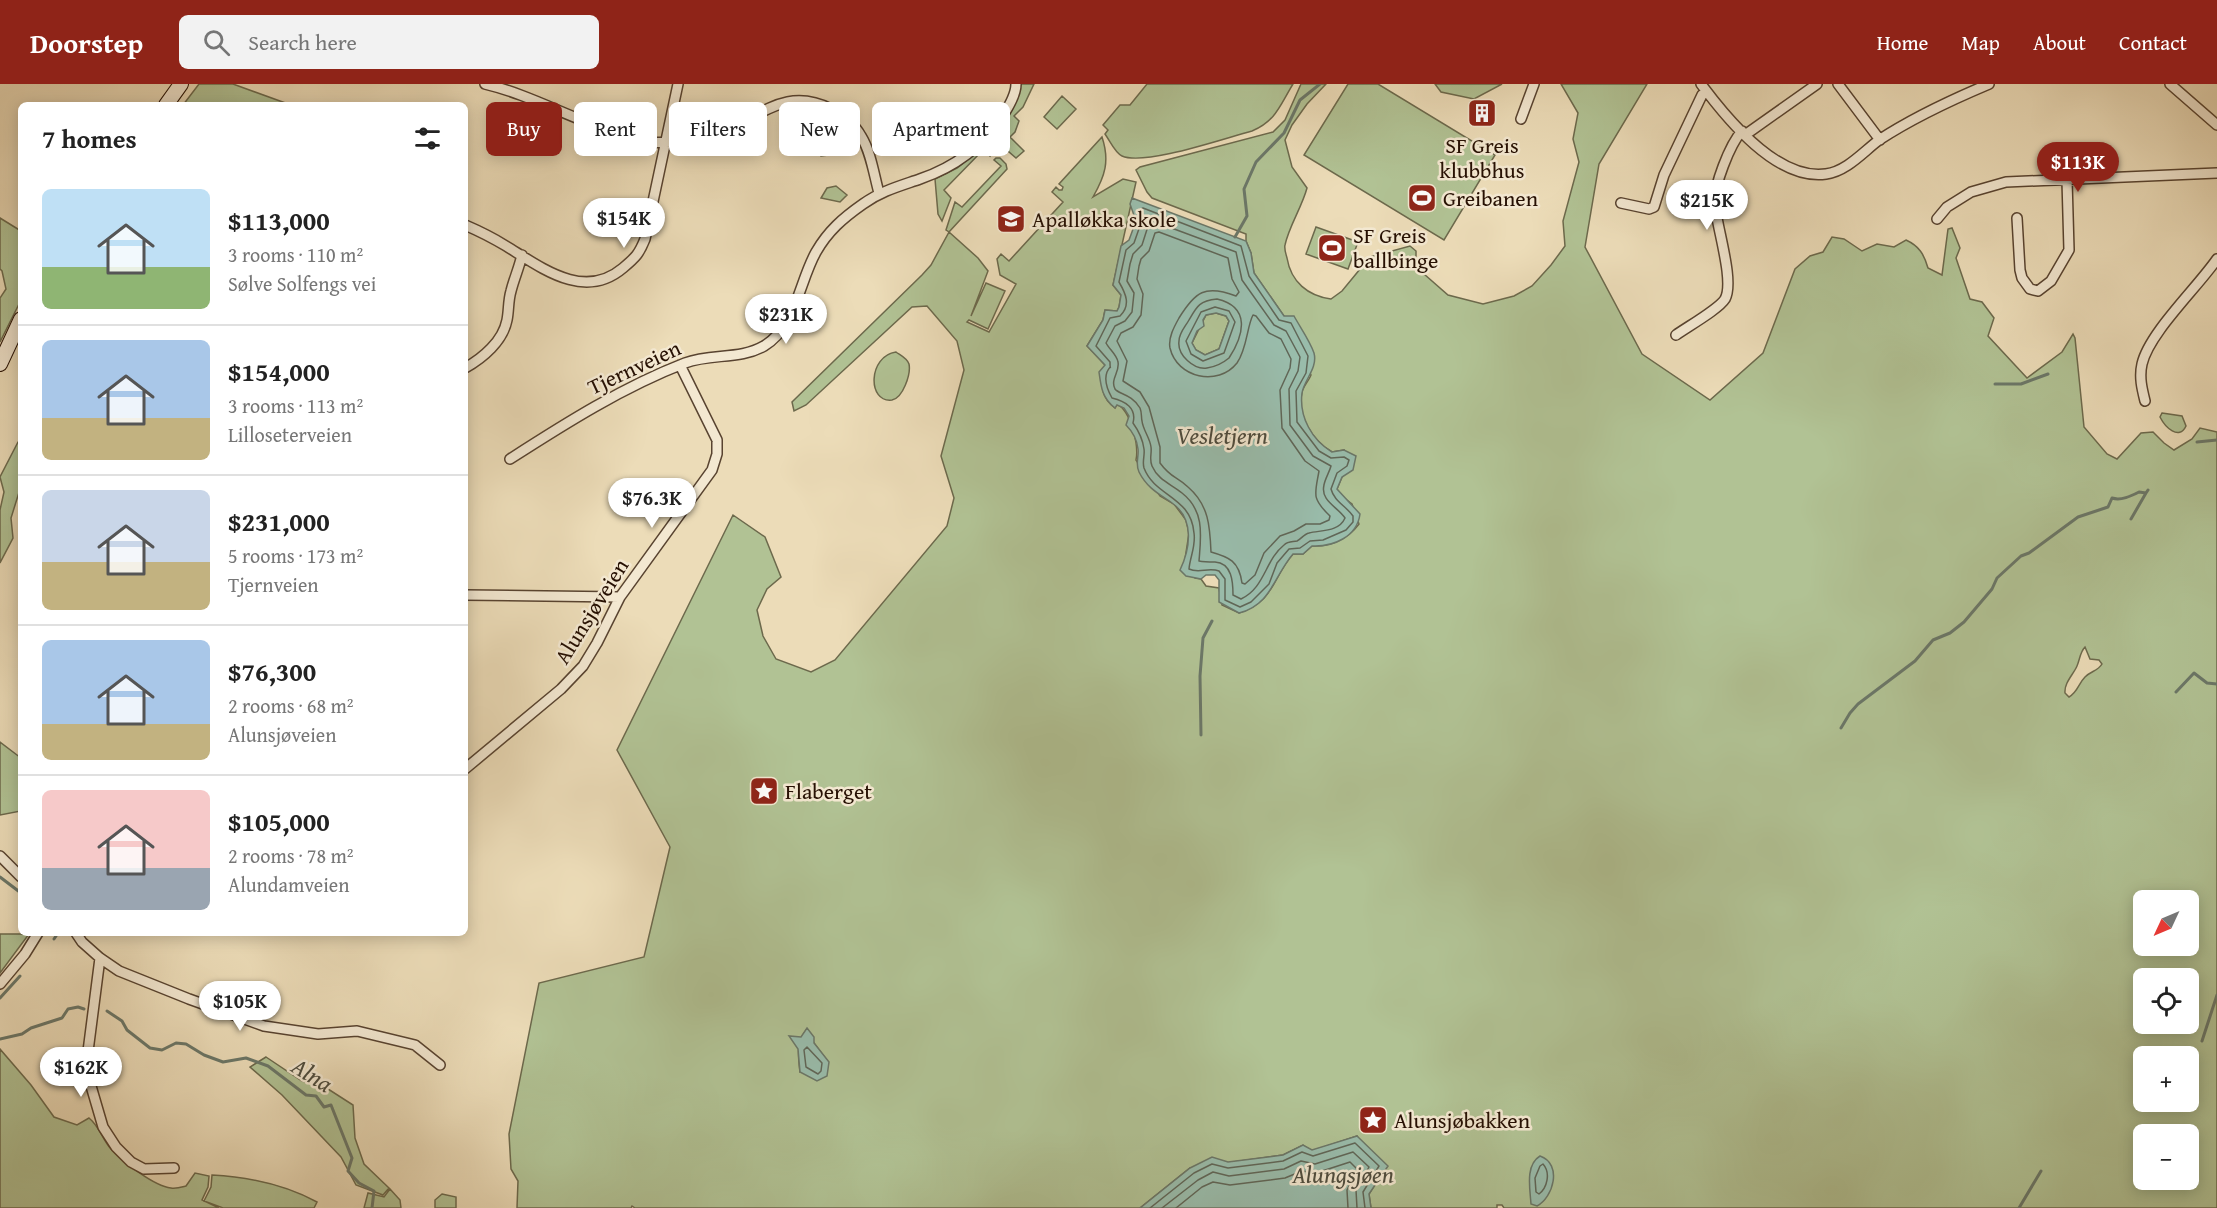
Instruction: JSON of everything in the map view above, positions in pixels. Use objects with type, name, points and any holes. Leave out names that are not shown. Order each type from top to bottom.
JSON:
[{"type":"street","points":[[168,102],[181,84]]},
{"type":"street","points":[[485,84],[544,105],[624,139],[665,142],[704,138],[723,131],[765,108],[783,102],[799,100],[821,104],[848,119],[862,136],[879,193]]},
{"type":"street","points":[[468,226],[491,237],[555,275],[577,282],[593,283],[617,273],[639,255],[645,239],[678,84]]},
{"type":"street","name":"Tjernveien","points":[[510,459],[567,422],[653,375],[715,355],[745,354],[766,345],[774,339],[787,320],[810,263],[828,233],[837,223],[879,193],[940,171],[973,151],[997,125],[1009,107],[1016,84]]},
{"type":"street","points":[[1521,119],[1534,84]]},
{"type":"street","points":[[1676,335],[1720,304],[1727,294],[1723,243],[1715,197],[1728,152],[1743,133],[1817,84]]},
{"type":"street","points":[[1838,84],[1880,140]]},
{"type":"street","points":[[1703,88],[1743,133],[1765,153],[1778,162],[1808,174],[1827,174],[1846,166],[1880,140],[1940,105],[1989,84]]},
{"type":"street","points":[[2170,84],[2217,125]]},
{"type":"street","points":[[1621,203],[1649,209],[1654,207],[1672,157],[1702,95],[1703,88]]},
{"type":"street","points":[[1937,219],[1954,201],[1987,186],[2006,182],[2217,173]]},
{"type":"street","points":[[2017,218],[2022,278],[2030,290],[2038,291],[2051,281],[2069,250],[2067,180]]},
{"type":"street","points":[[468,366],[489,351],[503,332],[507,322],[511,291],[522,255]]},
{"type":"street","points":[[2145,401],[2141,375],[2142,363],[2151,343],[2217,259]]},
{"type":"street","points":[[0,364],[18,325]]},
{"type":"street","name":"Alunsjøveien","points":[[468,766],[561,689],[588,658],[620,597],[706,480],[713,467],[717,454],[715,434],[680,365]]},
{"type":"street","points":[[468,595],[620,597]]},
{"type":"street","points":[[0,856],[18,874]]},
{"type":"street","points":[[0,984],[36,936]]},
{"type":"street","points":[[78,936],[100,958],[119,971],[264,1026],[318,1034],[357,1031],[415,1045],[440,1065]]},
{"type":"street","points":[[100,958],[87,1059],[91,1086],[103,1127],[116,1147],[131,1162],[144,1169],[174,1168]]},
{"type":"shaded area","points":[[199,84],[233,84],[283,102],[185,102]]},
{"type":"shaded area","points":[[1017,84],[1034,84],[1023,107],[1014,116],[1019,121],[1015,132],[1010,137],[1010,105]]},
{"type":"shaded area","points":[[1147,84],[1293,84],[1272,117],[1252,131],[1166,154],[1133,158],[1122,156],[1115,150],[1105,134],[1108,130],[1103,125],[1120,105],[1130,105]]},
{"type":"shaded area","points":[[1301,84],[1326,84],[1307,104],[1292,125],[1285,140],[1292,167],[1307,188],[1289,231],[1285,247],[1292,274],[1308,291],[1331,299],[1342,291],[1370,257],[1410,246],[1416,251],[1416,267],[1448,295],[1483,304],[1514,296],[1532,286],[1565,246],[1563,221],[1579,162],[1573,139],[1578,113],[1561,84],[1647,84],[1599,164],[1585,247],[1642,354],[1710,400],[1763,353],[1795,269],[1810,256],[1823,252],[1832,237],[1844,239],[1862,251],[1877,244],[1894,247],[1906,240],[1920,251],[1928,268],[1942,275],[1948,229],[1952,228],[1960,248],[1956,258],[1970,299],[1982,302],[1994,318],[1988,336],[2027,378],[2062,352],[2073,334],[2084,427],[2107,454],[2117,459],[2141,433],[2153,432],[2174,450],[2192,439],[2200,428],[2217,432],[2217,1208],[1504,1208],[1502,1205],[1497,1205],[1497,1208],[1371,1208],[1369,1194],[1380,1176],[1357,1136],[1312,1151],[1303,1145],[1283,1155],[1190,1168],[1140,1208],[635,1208],[632,1206],[631,1208],[517,1208],[518,1181],[511,1169],[509,1134],[539,983],[644,957],[670,847],[617,750],[733,515],[765,537],[781,577],[767,589],[757,610],[763,636],[776,659],[811,672],[835,660],[947,526],[954,498],[941,456],[964,370],[957,341],[927,306],[912,307],[806,405],[794,411],[792,402],[931,265],[949,232],[978,258],[988,271],[971,316],[986,283],[1005,291],[988,329],[969,320],[967,322],[989,332],[1016,284],[1000,275],[997,259],[1001,254],[1009,261],[1063,202],[1052,192],[1056,187],[1062,190],[1063,187],[1059,184],[1102,137],[1106,154],[1105,168],[1093,197],[1123,179],[1136,182],[1113,285],[1121,295],[1119,307],[1117,311],[1105,310],[1103,320],[1087,346],[1105,365],[1103,389],[1106,398],[1115,408],[1117,404],[1122,408],[1130,421],[1135,438],[1136,460],[1160,496],[1174,504],[1186,520],[1189,533],[1185,559],[1195,578],[1201,579],[1206,586],[1219,588],[1222,605],[1239,613],[1251,608],[1267,595],[1293,554],[1303,554],[1312,546],[1338,541],[1350,534],[1359,524],[1352,504],[1340,495],[1337,489],[1342,477],[1344,450],[1332,452],[1325,447],[1312,434],[1304,418],[1301,401],[1303,390],[1311,375],[1284,316],[1254,273],[1246,234],[1152,198],[1136,170],[1140,167],[1273,132],[1285,120]],"holes":[[[2085,647],[2090,659],[2099,660],[2102,664],[2085,677],[2069,697],[2065,693],[2066,686]],[[807,1029],[828,1062],[800,1072],[799,1049],[801,1039]]]},
{"type":"shaded area","name":"Greibanen","points":[[1348,84],[1378,84],[1495,155],[1444,240],[1304,155]]},
{"type":"shaded area","points":[[1435,84],[1502,84],[1474,99],[1441,92]]},
{"type":"shaded area","points":[[1062,96],[1076,109],[1057,129],[1044,117]]},
{"type":"shaded area","points":[[1010,137],[1024,151],[1016,158],[1010,153]]},
{"type":"shaded area","points":[[972,156],[977,156],[944,190],[951,198],[942,221],[938,214],[935,179],[957,168]]},
{"type":"shaded area","points":[[1000,158],[1006,164],[1007,169],[949,232],[946,230],[955,202],[962,207],[1001,166],[994,160]]},
{"type":"shaded area","points":[[836,186],[847,195],[840,202],[821,198],[827,188]]},
{"type":"shaded area","points":[[0,218],[18,229],[18,306],[0,342],[0,298],[6,289],[0,269]]},
{"type":"shaded area","name":"SF Greis ballbinge","points":[[1316,227],[1358,242],[1348,269],[1306,254]]},
{"type":"shaded area","points":[[1216,313],[1226,316],[1229,321],[1219,349],[1205,355],[1196,350],[1192,343],[1206,315]]},
{"type":"shaded area","points":[[896,352],[909,364],[907,379],[900,395],[892,400],[884,399],[875,387],[876,370],[887,355]]},
{"type":"shaded area","points":[[2162,413],[2182,416],[2186,426],[2180,432],[2172,431],[2160,417]]},
{"type":"shaded area","points":[[18,442],[18,496],[11,518],[13,538],[0,563],[0,510],[4,492],[0,477]]},
{"type":"shaded area","points":[[0,742],[18,756],[18,812],[0,815]]},
{"type":"shaded area","points":[[0,934],[28,936],[0,973]]},
{"type":"shaded area","points":[[0,1049],[31,1085],[54,1117],[77,1125],[89,1118],[116,1154],[139,1173],[156,1183],[175,1188],[186,1186],[195,1173],[209,1176],[208,1187],[202,1200],[219,1208],[0,1208]]},
{"type":"shaded area","points":[[266,1057],[302,1081],[325,1087],[353,1105],[355,1138],[364,1164],[389,1188],[383,1195],[356,1185],[341,1157],[282,1095],[250,1067]]},
{"type":"shaded area","points":[[212,1175],[266,1182],[292,1190],[317,1202],[314,1208],[223,1208],[204,1201],[211,1187]]},
{"type":"shaded area","points":[[390,1189],[400,1200],[401,1208],[364,1208],[368,1193],[384,1197]]},
{"type":"shaded area","points":[[442,1194],[456,1197],[456,1208],[435,1208],[435,1200]]},
{"type":"water","name":"Vesletjern","points":[[1132,198],[1246,241],[1251,253],[1254,273],[1284,316],[1294,316],[1314,353],[1314,364],[1302,393],[1303,411],[1308,427],[1318,441],[1332,452],[1344,450],[1356,456],[1353,470],[1342,477],[1337,489],[1360,514],[1354,529],[1336,542],[1312,546],[1303,554],[1293,554],[1265,597],[1250,609],[1239,613],[1219,602],[1219,580],[1215,575],[1206,575],[1201,579],[1186,576],[1180,570],[1188,544],[1184,517],[1172,503],[1142,478],[1137,466],[1137,442],[1126,425],[1129,416],[1124,408],[1117,405],[1115,408],[1105,396],[1099,372],[1105,365],[1087,346],[1103,320],[1105,310],[1117,311],[1119,307],[1121,295],[1113,285],[1121,246],[1129,240],[1136,221],[1130,204]],"holes":[[[1216,313],[1226,316],[1229,321],[1219,349],[1205,355],[1196,350],[1192,343],[1197,331],[1204,326],[1203,320],[1206,315]]]},
{"type":"water","points":[[807,1028],[814,1037],[814,1043],[829,1062],[827,1076],[817,1081],[800,1072],[798,1049],[789,1036],[801,1037]]},
{"type":"water","name":"Alungsjøen","points":[[1357,1136],[1388,1166],[1369,1194],[1371,1208],[1140,1208],[1190,1168],[1212,1157],[1228,1162],[1283,1155],[1303,1145],[1312,1150]]},
{"type":"water","points":[[1540,1156],[1551,1166],[1553,1181],[1547,1196],[1537,1206],[1531,1204],[1530,1171],[1535,1160]]},
{"type":"waterway","points":[[1235,237],[1247,216],[1244,189],[1256,162],[1284,133],[1300,100],[1320,84]]},
{"type":"waterway","points":[[1995,384],[2021,384],[2048,374]]},
{"type":"waterway","points":[[2197,442],[2217,440]]},
{"type":"waterway","points":[[1841,728],[1858,704],[1915,661],[1933,640],[1950,633],[1964,622],[1992,589],[1997,578],[2021,556],[2029,553],[2078,517],[2108,507],[2112,498],[2122,498],[2139,492],[2146,493],[2148,490]]},
{"type":"waterway","points":[[2131,519],[2146,493]]},
{"type":"waterway","points":[[1201,735],[1200,676],[1203,638],[1212,621]]},
{"type":"waterway","points":[[2176,692],[2194,673],[2207,683],[2217,684]]},
{"type":"waterway","name":"Alna","points":[[0,877],[18,891]]},
{"type":"waterway","name":"Alna","points":[[0,998],[20,976]]},
{"type":"waterway","points":[[2202,1041],[2217,995]]},
{"type":"waterway","name":"Alna","points":[[0,1039],[22,1034],[31,1028],[62,1018],[68,1009],[78,1007],[84,1009]]},
{"type":"waterway","name":"Alna","points":[[107,1011],[122,1021],[127,1030],[150,1048],[162,1050],[176,1043],[186,1044],[204,1055],[223,1062],[246,1058],[268,1066],[306,1095],[316,1096],[324,1107],[331,1105],[352,1158],[348,1171],[359,1183],[374,1191],[372,1208]]},
{"type":"waterway","points":[[2019,1208],[2041,1171]]},
{"type":"place","name":"SF Greis klubbhus","points":[[1482,113]]},
{"type":"place","name":"Greibanen","points":[[1422,198]]},
{"type":"place","name":"Apalløkka skole","points":[[1011,219]]},
{"type":"place","name":"SF Greis ballbinge","points":[[1332,248]]},
{"type":"place","name":"Flaberget","points":[[764,791]]},
{"type":"place","name":"Alunsjøbakken","points":[[1373,1120]]}]
